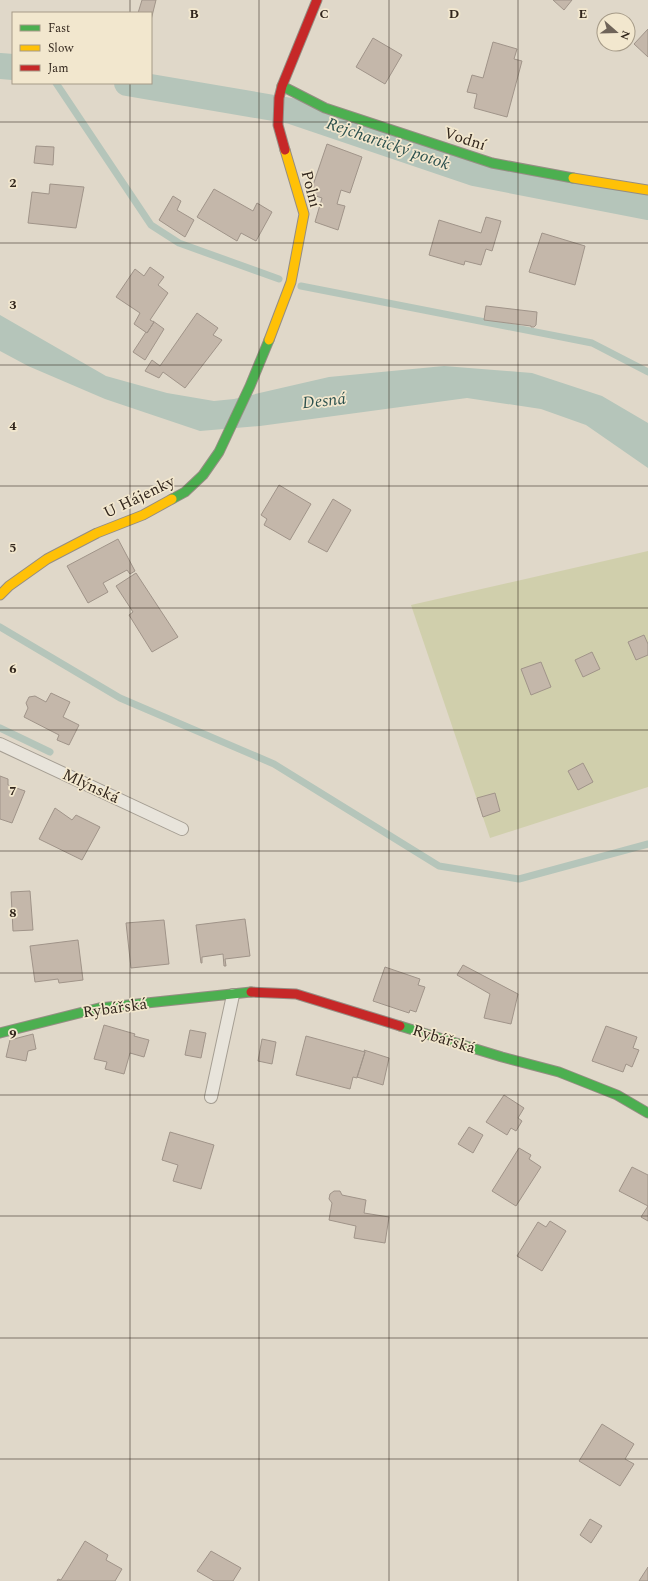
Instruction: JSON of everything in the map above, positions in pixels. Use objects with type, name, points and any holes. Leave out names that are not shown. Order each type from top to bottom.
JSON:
[{"type":"street","name":"Polní","points":[[250,386],[280,314],[291,282],[304,214],[278,125],[279,98],[282,86],[317,0]]},
{"type":"street","name":"Vodní","points":[[282,86],[325,108],[492,163],[648,190]]},
{"type":"street","name":"U Hájenky","points":[[0,595],[9,586],[47,559],[97,533],[143,515],[185,492],[203,475],[219,452],[250,386]]},
{"type":"street","name":"Rybářská","points":[[0,1033],[99,1008],[254,992],[296,994],[502,1057],[559,1072],[618,1095],[648,1113]]},
{"type":"lane","name":"Mlýnská","points":[[0,744],[182,829]]},
{"type":"lane","points":[[211,1097],[233,995]]},
{"type":"green space","points":[[648,551],[648,787],[490,838],[411,605]]},
{"type":"water","name":"Desná","points":[[0,315],[106,376],[167,393],[214,401],[234,399],[329,377],[444,366],[532,373],[602,396],[648,423],[648,468],[586,425],[541,409],[467,398],[260,426],[200,431],[105,399],[28,366],[0,351]]},
{"type":"building","points":[[142,0],[156,0],[152,16],[152,12],[138,12]]},
{"type":"building","points":[[553,0],[572,0],[564,10]]},
{"type":"building","points":[[648,29],[648,57],[636,46],[636,42]]},
{"type":"building","points":[[373,38],[402,55],[385,84],[356,67]]},
{"type":"building","points":[[493,42],[517,49],[514,59],[522,61],[507,117],[474,108],[477,94],[467,92],[472,75],[483,78]]},
{"type":"building","points":[[327,144],[362,157],[350,193],[341,190],[337,204],[345,206],[338,230],[315,222],[322,198],[310,194]]},
{"type":"building","points":[[36,146],[54,147],[53,165],[34,163]]},
{"type":"building","points":[[50,184],[84,187],[76,228],[28,223],[32,192],[49,194]]},
{"type":"building","points":[[214,189],[253,211],[257,203],[272,212],[256,241],[241,233],[237,241],[197,217]]},
{"type":"building","points":[[173,196],[181,201],[177,210],[194,220],[185,237],[159,220]]},
{"type":"building","points":[[486,217],[501,221],[492,251],[486,249],[481,265],[465,261],[464,265],[429,255],[439,220],[481,233]]},
{"type":"building","points":[[542,233],[585,246],[575,285],[529,272]]},
{"type":"building","points":[[150,267],[164,277],[158,285],[168,293],[150,320],[154,322],[147,333],[134,324],[140,313],[116,297],[135,269],[144,276]]},
{"type":"building","points":[[486,306],[537,312],[536,325],[531,327],[484,320]]},
{"type":"building","points":[[197,313],[218,328],[213,335],[222,340],[185,388],[163,372],[159,378],[145,371],[152,360],[160,366]]},
{"type":"building","points":[[153,321],[164,329],[145,360],[133,352],[146,332],[147,333],[154,322]]},
{"type":"building","points":[[279,485],[311,504],[290,540],[264,525],[267,519],[261,515]]},
{"type":"building","points":[[333,499],[351,510],[327,552],[308,542]]},
{"type":"building","points":[[118,539],[135,571],[130,574],[127,570],[103,583],[108,592],[88,603],[67,566]]},
{"type":"building","points":[[136,573],[178,637],[152,652],[129,615],[133,612],[116,586]]},
{"type":"building","points":[[644,635],[648,644],[648,655],[636,660],[628,642]]},
{"type":"building","points":[[592,652],[600,669],[583,677],[575,660]]},
{"type":"building","points":[[541,662],[551,687],[531,695],[521,669]]},
{"type":"building","points":[[51,693],[70,702],[63,717],[79,725],[69,745],[57,740],[59,735],[24,717],[28,708],[26,703],[29,697],[35,696],[46,702]]},
{"type":"building","points":[[583,763],[593,782],[578,790],[568,771]]},
{"type":"building","points":[[0,776],[8,779],[8,785],[25,791],[12,823],[0,819]]},
{"type":"building","points":[[495,793],[500,811],[483,817],[477,798]]},
{"type":"building","points":[[55,808],[72,820],[76,815],[100,827],[82,860],[39,839]]},
{"type":"building","points":[[30,891],[33,930],[13,931],[11,892]]},
{"type":"building","points":[[245,919],[250,956],[225,959],[226,966],[224,966],[223,954],[202,957],[201,963],[196,925]]},
{"type":"building","points":[[164,920],[169,964],[131,968],[126,923]]},
{"type":"building","points":[[78,940],[83,980],[59,983],[58,979],[35,982],[30,946]]},
{"type":"building","points":[[463,965],[518,994],[511,1024],[484,1018],[490,994],[457,975]]},
{"type":"building","points":[[385,967],[420,979],[418,985],[425,987],[416,1012],[410,1010],[409,1013],[373,1001]]},
{"type":"building","points":[[104,1025],[135,1034],[134,1036],[149,1040],[144,1057],[130,1053],[124,1074],[105,1069],[107,1062],[94,1059]]},
{"type":"building","points":[[606,1026],[637,1037],[633,1048],[639,1050],[632,1067],[626,1064],[623,1072],[592,1061]]},
{"type":"building","points":[[190,1030],[206,1033],[201,1058],[185,1055]]},
{"type":"building","points":[[33,1034],[36,1049],[28,1051],[26,1061],[6,1057],[10,1040]]},
{"type":"building","points":[[306,1036],[365,1052],[357,1078],[353,1077],[350,1089],[296,1075]]},
{"type":"building","points":[[262,1039],[276,1042],[272,1064],[258,1061]]},
{"type":"building","points":[[364,1050],[389,1058],[383,1085],[357,1077],[365,1052]]},
{"type":"building","points":[[504,1095],[524,1108],[518,1118],[522,1121],[516,1131],[511,1128],[507,1135],[486,1122]]},
{"type":"building","points":[[469,1127],[483,1135],[473,1153],[458,1144]]},
{"type":"building","points":[[170,1132],[214,1145],[201,1189],[173,1181],[178,1165],[162,1160]]},
{"type":"building","points":[[519,1148],[531,1155],[529,1159],[541,1167],[516,1206],[492,1191]]},
{"type":"building","points":[[632,1167],[648,1175],[648,1206],[619,1191]]},
{"type":"building","points":[[334,1191],[340,1191],[342,1195],[366,1200],[364,1213],[389,1217],[385,1243],[354,1238],[356,1226],[329,1220],[332,1203],[329,1199],[330,1194]]},
{"type":"building","points":[[648,1206],[648,1221],[641,1217]]},
{"type":"building","points":[[550,1221],[566,1231],[542,1271],[517,1256],[538,1222],[546,1227]]},
{"type":"building","points":[[602,1424],[634,1444],[625,1459],[634,1464],[620,1486],[579,1461]]},
{"type":"building","points":[[590,1519],[602,1526],[591,1543],[580,1535]]},
{"type":"building","points":[[85,1541],[108,1555],[106,1560],[122,1569],[115,1581],[57,1581],[58,1579],[61,1580]]},
{"type":"building","points":[[211,1551],[241,1568],[233,1581],[214,1581],[197,1571]]},
{"type":"building","points":[[648,1567],[648,1581],[639,1581]]},
{"type":"waterway","name":"Rejchartický potok","points":[[0,66],[12,67]]},
{"type":"waterway","points":[[57,84],[151,225],[179,243],[279,279]]},
{"type":"waterway","name":"Rejchartický potok","points":[[133,84],[291,111],[474,173],[648,207]]},
{"type":"waterway","points":[[301,286],[592,343],[648,372]]},
{"type":"waterway","points":[[0,627],[120,698],[274,764],[439,866],[519,879],[648,844]]},
{"type":"waterway","points":[[0,728],[50,752]]},
{"type":"traffic: fast","points":[[282,86],[325,108],[492,163],[573,178]]},
{"type":"traffic: fast","points":[[172,499],[185,492],[203,475],[219,452],[250,386],[269,340]]},
{"type":"traffic: fast","points":[[0,1033],[99,1008],[251,992]]},
{"type":"traffic: fast","points":[[400,1026],[502,1057],[559,1072],[617,1095],[648,1113]]},
{"type":"traffic: slow","points":[[269,340],[291,282],[304,214],[285,150]]},
{"type":"traffic: slow","points":[[573,178],[648,190]]},
{"type":"traffic: slow","points":[[0,595],[9,586],[47,559],[97,533],[143,515],[172,499]]},
{"type":"traffic: jam","points":[[285,150],[278,125],[279,98],[282,86],[317,0]]},
{"type":"traffic: jam","points":[[251,992],[296,994],[400,1026]]}]
